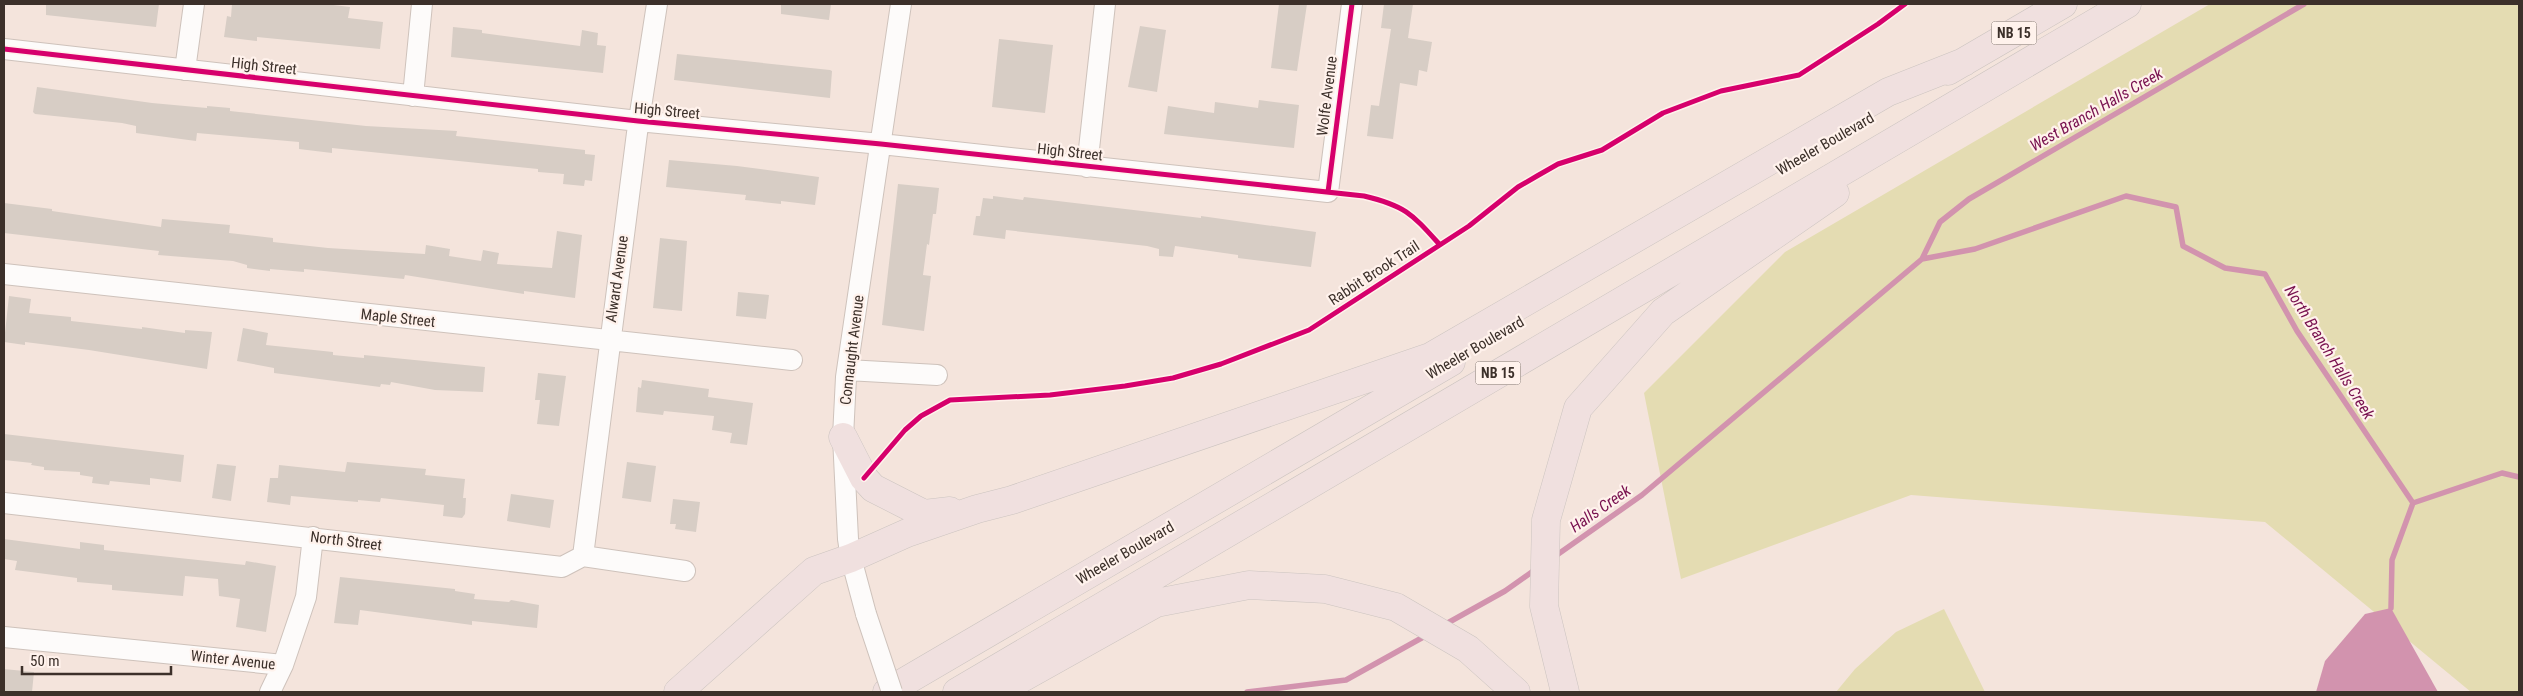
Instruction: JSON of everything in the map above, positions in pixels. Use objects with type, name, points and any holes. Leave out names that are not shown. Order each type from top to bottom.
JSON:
[{"type":"highway","name":"Wheeler Boulevard","points":[[887,692],[2063,4]]},
{"type":"highway","name":"Wheeler Boulevard","points":[[956,692],[2039,54],[2128,4]]},
{"type":"highway","points":[[1565,692],[1544,606],[1546,520],[1578,408],[1663,312],[2039,54]]},
{"type":"highway","points":[[678,692],[814,571],[851,558],[907,533],[1430,357],[1888,92],[1964,62]]},
{"type":"highway","points":[[843,436],[864,478],[873,488],[924,514],[977,509]]},
{"type":"highway","points":[[997,692],[1156,603],[1249,584],[1325,589],[1396,607],[1468,649],[1516,692]]},
{"type":"street","points":[[185,70],[194,4]]},
{"type":"street","points":[[413,96],[422,4]]},
{"type":"street","name":"Alward Avenue","points":[[583,556],[638,121],[657,4]]},
{"type":"street","name":"Connaught Avenue","points":[[892,692],[866,614],[851,558],[843,436],[847,370],[901,4]]},
{"type":"street","points":[[1087,167],[1105,4]]},
{"type":"street","name":"Wolfe Avenue","points":[[1328,192],[1352,4]]},
{"type":"street","name":"High Street","points":[[4,50],[638,121],[881,144],[1328,192]]},
{"type":"street","name":"Maple Street","points":[[4,274],[792,360]]},
{"type":"street","points":[[847,370],[936,375]]},
{"type":"street","name":"North Street","points":[[4,503],[562,567],[583,556]]},
{"type":"street","points":[[270,692],[284,665],[306,597],[313,537]]},
{"type":"street","points":[[583,556],[685,571]]},
{"type":"street","name":"Winter Avenue","points":[[4,637],[284,665]]},
{"type":"shaded area","points":[[2210,4],[2519,4],[2519,691],[2471,692],[2265,522],[1911,495],[1681,579],[1644,393],[1785,252]]},
{"type":"shaded area","points":[[2391,608],[2438,692],[2316,692],[2325,661],[2365,614]]},
{"type":"shaded area","points":[[1944,609],[1985,692],[1836,692],[1855,669],[1896,632]]},
{"type":"building","points":[[46,4],[159,4],[156,27],[46,15]]},
{"type":"building","points":[[232,4],[325,4],[350,7],[348,18],[383,22],[380,49],[257,37],[257,41],[224,37],[227,16],[231,17]]},
{"type":"building","points":[[781,4],[831,4],[829,20],[781,14]]},
{"type":"building","points":[[1279,4],[1307,4],[1297,71],[1271,68]]},
{"type":"building","points":[[1384,4],[1413,4],[1408,38],[1432,42],[1427,72],[1419,70],[1417,86],[1400,83],[1393,139],[1367,136],[1371,105],[1379,106],[1391,29],[1381,28]]},
{"type":"building","points":[[1140,26],[1166,30],[1157,92],[1128,87]]},
{"type":"building","points":[[453,27],[482,30],[482,33],[580,46],[582,30],[598,33],[597,45],[606,46],[603,73],[451,57]]},
{"type":"building","points":[[999,39],[1053,45],[1045,113],[992,107]]},
{"type":"building","points":[[677,54],[830,70],[832,71],[830,98],[674,80]]},
{"type":"building","points":[[37,87],[152,103],[230,108],[230,111],[366,126],[457,131],[456,136],[585,150],[585,154],[595,155],[592,181],[585,180],[584,186],[563,184],[564,174],[538,172],[538,169],[332,148],[332,153],[299,149],[299,142],[197,133],[196,141],[136,133],[136,126],[122,123],[35,114],[33,112]]},
{"type":"building","points":[[1259,100],[1299,105],[1294,148],[1164,134],[1168,106],[1214,113],[1215,102],[1258,108]]},
{"type":"building","points":[[669,160],[737,166],[819,177],[815,205],[781,201],[781,204],[745,200],[746,195],[666,187]]},
{"type":"building","points":[[898,184],[939,188],[936,214],[933,214],[923,275],[931,276],[924,331],[882,325]]},
{"type":"building","points":[[993,196],[1023,200],[1024,197],[1201,218],[1201,216],[1316,232],[1311,267],[1238,258],[1238,255],[1175,246],[1173,257],[1159,256],[1159,249],[1147,246],[1006,230],[1005,239],[973,235],[976,216],[980,216],[983,198],[993,199]]},
{"type":"building","points":[[4,203],[161,227],[162,219],[230,225],[229,233],[273,238],[273,242],[328,248],[425,254],[426,245],[450,249],[449,256],[481,261],[483,250],[499,253],[497,264],[552,268],[557,231],[582,235],[575,298],[524,291],[524,294],[405,275],[404,279],[304,269],[304,272],[270,269],[270,271],[247,268],[247,265],[233,261],[158,255],[159,251],[4,233]]},
{"type":"building","points":[[660,238],[687,241],[682,311],[653,308]]},
{"type":"building","points":[[738,292],[769,295],[766,319],[736,316]]},
{"type":"building","points":[[9,296],[31,299],[29,313],[71,317],[71,321],[185,333],[185,330],[212,332],[207,369],[89,350],[25,342],[25,345],[4,342]]},
{"type":"building","points":[[243,328],[268,333],[266,345],[333,352],[333,355],[364,358],[364,355],[485,367],[483,392],[435,390],[391,382],[390,385],[381,384],[380,387],[274,373],[274,368],[237,361]]},
{"type":"building","points":[[538,373],[566,376],[559,426],[537,424],[540,400],[535,400]]},
{"type":"building","points":[[642,380],[709,389],[708,397],[753,403],[747,445],[730,443],[732,433],[712,430],[714,416],[664,411],[663,415],[636,412],[638,387],[641,388]]},
{"type":"building","points":[[4,434],[184,455],[181,482],[150,478],[150,485],[110,481],[109,485],[92,483],[93,477],[80,475],[80,472],[44,470],[44,467],[31,465],[32,463],[4,460]]},
{"type":"building","points":[[347,462],[426,469],[425,475],[465,479],[463,498],[466,498],[465,514],[462,518],[443,516],[444,505],[381,498],[380,502],[358,500],[358,502],[291,496],[290,505],[267,502],[270,478],[278,478],[279,465],[345,472]]},
{"type":"building","points":[[627,462],[656,466],[651,502],[622,498]]},
{"type":"building","points":[[217,464],[236,466],[231,501],[212,498]]},
{"type":"building","points":[[511,494],[554,500],[550,528],[507,521]]},
{"type":"building","points":[[673,499],[700,502],[696,532],[675,529],[676,524],[670,524]]},
{"type":"building","points":[[4,539],[80,549],[80,542],[104,545],[104,550],[245,565],[246,561],[276,566],[266,632],[236,627],[240,599],[219,596],[218,579],[185,576],[183,596],[112,590],[112,585],[77,582],[77,578],[15,570],[17,561],[4,559]]},
{"type":"building","points":[[340,577],[455,589],[455,591],[475,594],[474,599],[509,602],[511,600],[539,605],[537,628],[472,621],[472,625],[360,610],[358,625],[334,623]]},
{"type":"building","points":[[4,669],[34,672],[32,692],[4,692]]},
{"type":"waterway","name":"Halls Creek","points":[[1554,557],[1642,495],[1922,259],[1940,222],[1969,199],[2304,4]]},
{"type":"waterway","name":"North Branch Halls Creek","points":[[1922,259],[1975,249],[2126,196],[2176,207],[2183,246],[2225,268],[2265,274],[2297,331],[2413,503]]},
{"type":"waterway","name":"North Branch Halls Creek","points":[[2413,503],[2502,473],[2519,477]]},
{"type":"waterway","points":[[2391,608],[2392,560],[2413,503]]},
{"type":"waterway","name":"Halls Creek","points":[[1444,625],[1505,591],[1536,569]]},
{"type":"waterway","name":"Halls Creek","points":[[1247,692],[1346,680],[1427,635]]},
{"type":"cycle path","points":[[1328,192],[1352,4]]},
{"type":"cycle path","name":"Rabbit Brook Trail","points":[[864,478],[905,430],[921,416],[950,400],[1050,395],[1173,378],[1221,364],[1309,330],[1469,226],[1518,187],[1558,164],[1602,150],[1663,113],[1721,91],[1799,75],[1878,24],[1905,4]]},
{"type":"cycle path","points":[[4,49],[638,121],[881,144],[1364,196],[1390,204],[1407,213],[1440,245]]},
{"type":"water label","name":"West Branch Halls Creek","points":[[2096,109]]}]
